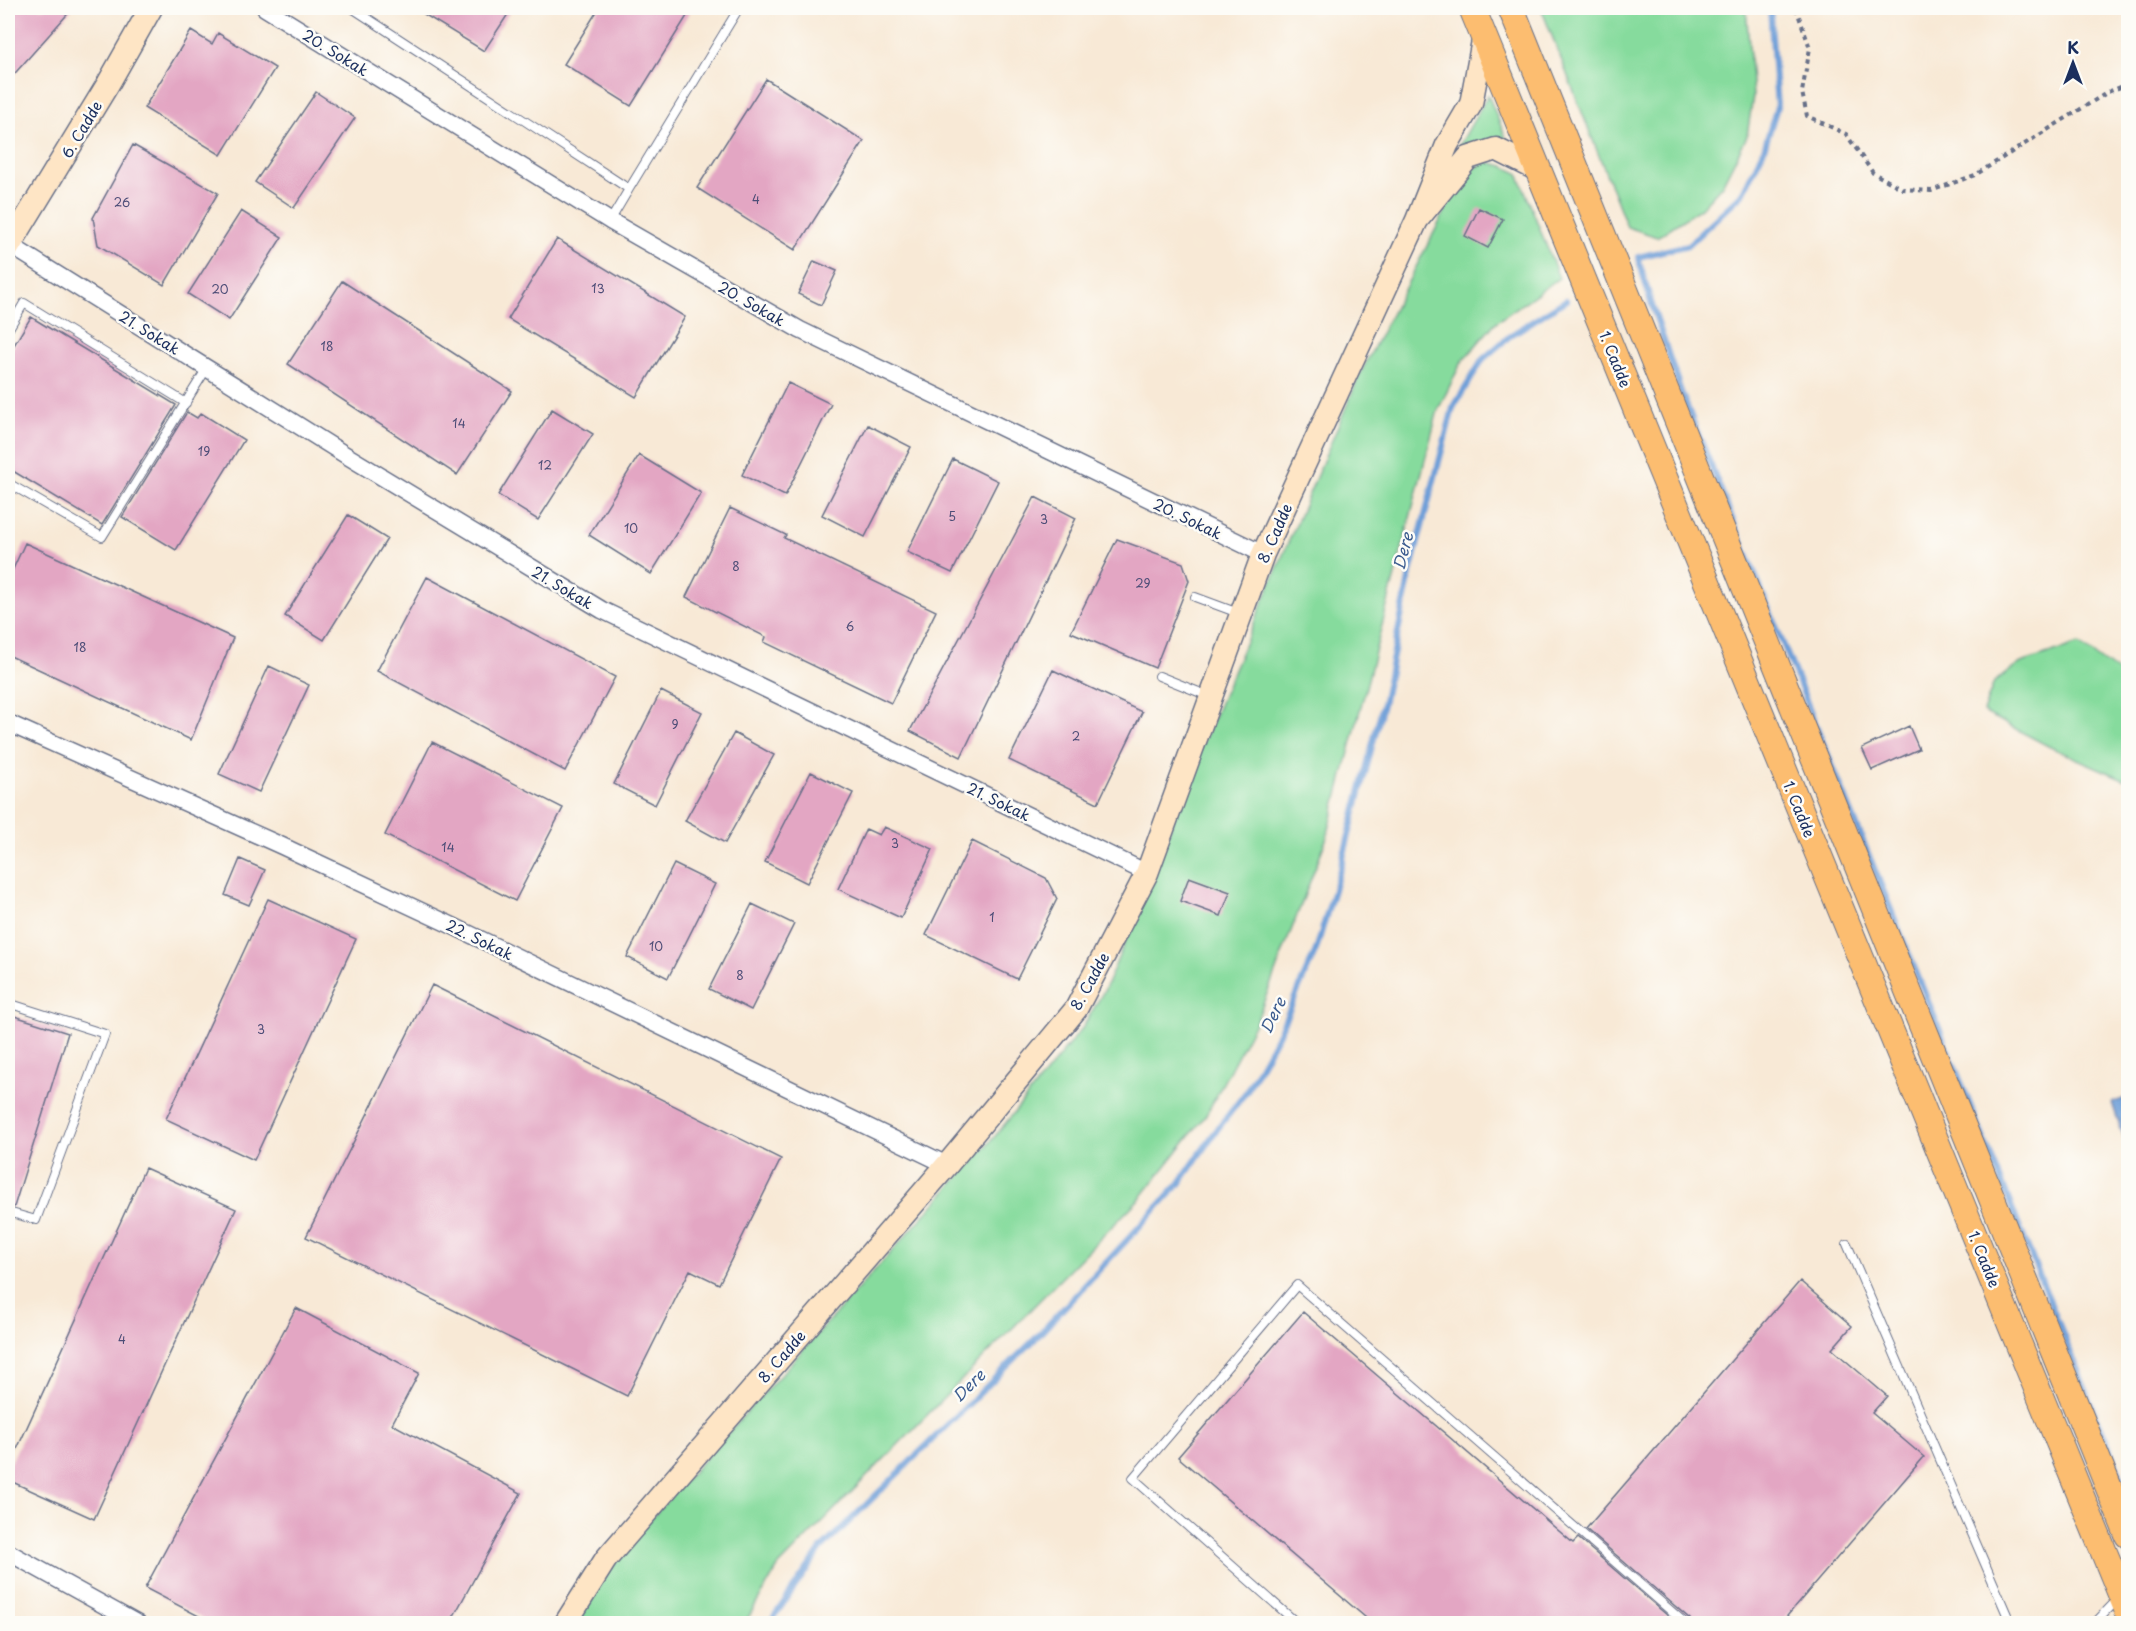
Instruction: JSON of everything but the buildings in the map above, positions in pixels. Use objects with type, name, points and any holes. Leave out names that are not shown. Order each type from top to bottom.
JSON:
[{"type":"main road","name":"1. Cadde","points":[[1472,8],[2125,1602]]},
{"type":"main road","name":"1. Cadde","points":[[1511,8],[2128,1535]]},
{"type":"street","name":"6. Cadde","points":[[9,247],[108,84],[151,8]]},
{"type":"street","name":"20. Sokak","points":[[265,8],[610,221],[800,330],[1263,554]]},
{"type":"street","name":"8. Cadde","points":[[565,1623],[606,1559],[947,1165],[1076,1009],[1148,873],[1263,554],[1418,220],[1447,145],[1471,104],[1484,35]]},
{"type":"street","name":"8. Cadde","points":[[1418,220],[1468,158],[1496,149],[1539,171]]},
{"type":"street","name":"21. Sokak","points":[[9,247],[602,610],[1148,873]]},
{"type":"street","name":"22. Sokak","points":[[8,723],[282,846],[453,926],[947,1165]]},
{"type":"street","points":[[8,1552],[138,1623]]},
{"type":"lane","points":[[352,8],[629,189]]},
{"type":"lane","points":[[610,221],[739,8]]},
{"type":"lane","points":[[8,330],[24,303],[186,403]]},
{"type":"lane","points":[[8,483],[102,537],[208,368]]},
{"type":"lane","points":[[1195,597],[1242,614]]},
{"type":"lane","points":[[1159,676],[1211,698]]},
{"type":"lane","points":[[8,1002],[105,1034],[36,1220],[8,1212]]},
{"type":"lane","points":[[1847,1244],[2011,1623]]},
{"type":"lane","points":[[1298,1623],[1133,1478],[1297,1285],[1686,1623]]},
{"type":"lane","points":[[2094,1623],[2125,1602]]},
{"type":"path","points":[[1796,8],[1810,48],[1802,92],[1807,116],[1846,134],[1873,173],[1903,189],[1931,191],[1975,175],[2108,92],[2128,84]]},
{"type":"green space","points":[[1541,8],[1746,8],[1753,96],[1747,136],[1722,185],[1701,208],[1657,237],[1627,227]]},
{"type":"green space","points":[[1488,95],[1508,143],[1477,144],[1457,150]]},
{"type":"green space","points":[[1487,162],[1518,173],[1559,278],[1495,323],[1461,363],[1438,410],[1327,837],[1258,1017],[1206,1115],[1142,1196],[778,1567],[745,1623],[574,1624],[610,1564],[992,1140],[1083,1027],[1105,989],[1138,911],[1201,747],[1361,372],[1462,179],[1470,170]]},
{"type":"green space","points":[[2079,644],[2121,675],[2128,662],[2128,781],[2050,747],[1983,712],[1994,682],[2021,663]]},
{"type":"water","points":[[2128,1097],[2128,1149],[2112,1103]]},
{"type":"waterway","points":[[1770,8],[1777,107],[1763,152],[1742,194],[1688,245],[1638,257],[1681,392],[2128,1494]]},
{"type":"waterway","name":"Dere","points":[[769,1624],[821,1549],[1035,1339],[1179,1184],[1246,1092],[1279,1033],[1316,950],[1341,866],[1384,700],[1411,569],[1453,408],[1483,359],[1511,335],[1566,300]]}]
